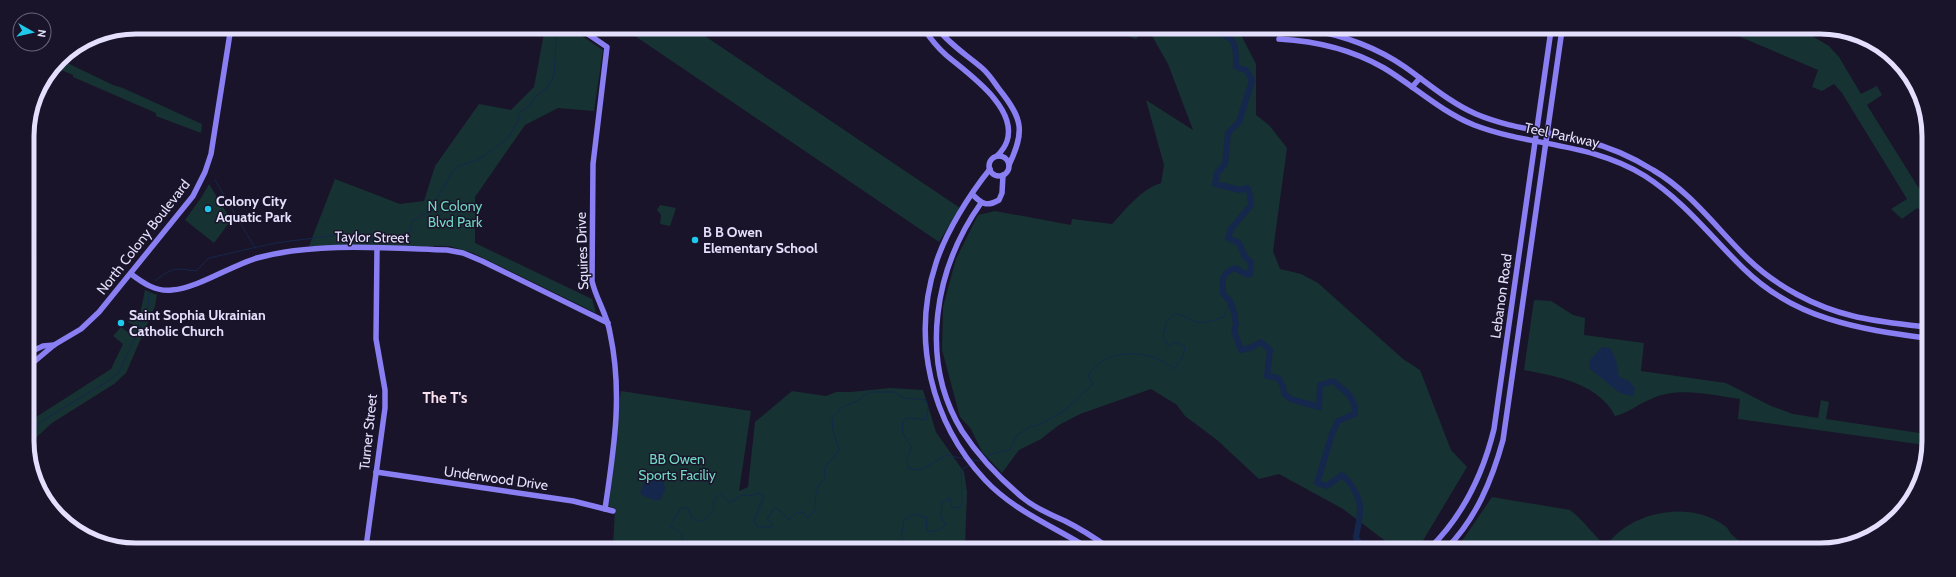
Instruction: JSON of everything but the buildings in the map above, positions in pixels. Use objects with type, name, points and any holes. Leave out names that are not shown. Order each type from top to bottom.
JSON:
[{"type":"street","name":"North Colony Boulevard","points":[[34,361],[54,344],[73,334],[94,318],[187,205],[205,172],[214,141],[230,34]]},
{"type":"street","name":"Squires Drive","points":[[588,34],[607,47],[592,164],[592,281],[597,299],[608,323],[616,367],[617,413],[605,509]]},
{"type":"street","points":[[928,34],[946,56],[979,82],[1004,114],[1009,133],[1004,147],[991,161],[990,169],[951,228],[936,262],[928,295],[925,325],[926,358],[933,390],[946,424],[957,443],[966,458],[986,480],[1015,506],[1079,543]]},
{"type":"street","points":[[942,34],[947,40],[984,70],[1014,108],[1020,131],[1018,145],[1008,170],[1003,175],[1002,193],[999,200],[986,205],[980,203],[973,195]]},
{"type":"street","name":"Teel Parkway","points":[[1331,34],[1362,44],[1399,63],[1443,96],[1470,111],[1499,123],[1586,141],[1613,149],[1654,170],[1686,194],[1758,268],[1783,286],[1805,298],[1853,316],[1922,326]]},
{"type":"street","name":"Lebanon Road","points":[[1435,543],[1445,532],[1466,502],[1473,489],[1490,445],[1503,373],[1550,34]]},
{"type":"street","name":"Lebanon Road","points":[[1451,543],[1466,526],[1483,497],[1500,449],[1504,432],[1547,143],[1561,34]]},
{"type":"street","name":"Teel Parkway","points":[[1279,39],[1322,44],[1353,53],[1385,69],[1438,106],[1473,124],[1506,136],[1597,154],[1621,163],[1645,176],[1683,206],[1745,270],[1777,295],[1797,306],[1838,322],[1866,330],[1922,337]]},
{"type":"street","points":[[1548,50],[1559,51]]},
{"type":"street","points":[[1412,87],[1420,78]]},
{"type":"street","points":[[997,156],[1006,158],[1009,165]]},
{"type":"street","points":[[990,169],[994,174],[1003,175]]},
{"type":"street","points":[[980,203],[969,219],[950,259],[942,284],[938,311],[936,342],[944,388],[959,425],[996,475],[1034,506],[1086,532],[1102,543]]},
{"type":"street","points":[[961,212],[969,219]]},
{"type":"street","points":[[1524,219],[1534,226]]},
{"type":"street","points":[[1523,226],[1534,226]]},
{"type":"street","name":"Taylor Street","points":[[131,274],[150,287],[173,290],[188,287],[256,259],[285,252],[330,248],[447,250],[482,261],[608,323]]},
{"type":"street","name":"Turner Street","points":[[367,543],[386,400],[376,339],[377,249]]},
{"type":"street","name":"North Colony Boulevard","points":[[34,350],[42,346],[54,344]]},
{"type":"street","points":[[1490,445],[1500,449]]},
{"type":"street","name":"Underwood Drive","points":[[376,472],[573,501],[612,511]]},
{"type":"green space","name":"N Colony Blvd Park","points":[[544,34],[579,34],[603,50],[594,111],[558,108],[525,125],[475,197],[475,243],[592,299],[596,313],[473,253],[449,246],[309,246],[335,179],[400,204],[424,201],[435,166],[479,104],[511,110],[534,87]]},
{"type":"green space","points":[[635,34],[702,34],[960,208],[939,242],[635,36]]},
{"type":"green space","points":[[1122,34],[1140,34],[1136,39]]},
{"type":"green space","points":[[1151,34],[1241,34],[1256,64],[1256,115],[1269,125],[1287,148],[1273,251],[1280,269],[1301,274],[1318,283],[1403,359],[1420,370],[1451,450],[1467,467],[1422,543],[1388,543],[1343,509],[1279,474],[1259,479],[1217,440],[1185,416],[1177,405],[1151,389],[1080,414],[1059,425],[1041,439],[1019,450],[1002,473],[982,452],[971,429],[960,417],[942,350],[943,307],[956,259],[978,215],[995,211],[1071,225],[1072,219],[1112,224],[1140,195],[1153,186],[1161,183],[1164,165],[1146,100],[1193,130],[1168,64]]},
{"type":"green space","points":[[1733,34],[1809,34],[1829,46],[1839,57],[1861,94],[1877,86],[1882,95],[1867,105],[1918,187],[1922,191],[1922,211],[1917,208],[1902,219],[1891,209],[1907,199],[1842,93],[1834,84],[1822,91],[1812,87],[1818,70]]},
{"type":"green space","points":[[66,62],[113,85],[123,88],[202,124],[201,133],[156,116],[156,113],[73,77],[73,75],[59,69]]},
{"type":"green space","name":"Colony City Aquatic Park","points":[[209,184],[231,220],[214,243],[185,220]]},
{"type":"green space","points":[[660,205],[676,208],[670,226],[660,224],[661,215],[657,210]]},
{"type":"green space","points":[[145,290],[157,295],[155,306],[126,373],[114,384],[52,423],[34,439],[34,418],[111,369],[123,344],[113,336],[121,327],[129,333],[133,325],[128,322],[135,313],[138,315],[136,320],[140,314]]},
{"type":"green space","points":[[1534,300],[1551,301],[1573,315],[1585,318],[1584,335],[1644,343],[1641,371],[1726,383],[1771,406],[1793,414],[1818,418],[1821,400],[1829,402],[1826,419],[1922,433],[1922,445],[1738,419],[1740,399],[1706,394],[1683,392],[1661,395],[1646,401],[1625,413],[1615,416],[1608,405],[1599,396],[1588,389],[1576,383],[1550,375],[1524,370]]},
{"type":"green space","name":"BB Owen Sports Faciliy","points":[[890,388],[923,390],[936,432],[964,472],[967,492],[965,543],[613,543],[615,508],[607,506],[621,391],[751,411],[739,491],[748,487],[755,422],[792,391],[826,396],[836,392]]},
{"type":"green space","points":[[1492,497],[1570,510],[1580,518],[1603,543],[1459,543]]},
{"type":"green space","points":[[1678,512],[1690,512],[1703,515],[1714,520],[1726,527],[1737,539],[1744,543],[1607,543],[1623,529],[1640,519],[1652,515]]},
{"type":"water","points":[[1602,347],[1610,348],[1616,360],[1619,377],[1629,381],[1635,388],[1633,396],[1620,393],[1589,368],[1590,360]]},
{"type":"water","points":[[647,475],[660,478],[662,480],[665,490],[660,500],[653,500],[640,494]]},
{"type":"waterway","points":[[155,281],[166,273],[178,269],[196,271],[209,258],[275,243],[346,234],[364,240],[379,238],[392,239],[399,238],[410,232],[412,221],[430,211],[451,174],[458,166],[478,160],[508,138],[518,121],[520,112],[528,107],[537,95],[547,88],[554,76],[556,43],[555,34]]},
{"type":"waterway","points":[[1222,34],[1230,39],[1235,46],[1236,67],[1246,70],[1252,80],[1239,122],[1228,133],[1225,164],[1217,173],[1215,184],[1240,190],[1247,188],[1249,191],[1251,205],[1231,229],[1228,238],[1239,243],[1245,257],[1251,262],[1250,274],[1248,275],[1235,268],[1230,270],[1223,278],[1223,294],[1230,301],[1234,312],[1236,324],[1234,331],[1241,350],[1250,348],[1261,342],[1270,350],[1267,376],[1278,378],[1283,386],[1284,394],[1291,399],[1319,407],[1320,385],[1333,381],[1349,395],[1355,408],[1355,414],[1338,421],[1332,434],[1317,483],[1327,486],[1342,475],[1349,482],[1355,492],[1360,507],[1360,518],[1356,538],[1360,543]]},
{"type":"waterway","points":[[215,180],[255,248]]},
{"type":"waterway","points":[[34,428],[45,419],[108,381],[119,372],[144,319],[148,307],[149,292]]},
{"type":"waterway","points":[[985,458],[994,453],[1010,450],[1016,436],[1030,427],[1039,425],[1064,411],[1093,384],[1088,376],[1096,366],[1106,359],[1117,355],[1141,355],[1153,357],[1174,369],[1183,356],[1185,347],[1176,342],[1168,346],[1163,337],[1166,322],[1175,314],[1200,322],[1207,322],[1224,317],[1230,301]]},
{"type":"waterway","points":[[681,543],[682,534],[670,526],[681,508],[688,508],[692,518],[702,522],[713,512],[714,500],[720,494],[730,503],[742,495],[750,496],[758,493],[764,496],[754,520],[757,527],[772,527],[772,523],[767,519],[774,508],[781,511],[789,520],[797,512],[803,512],[807,518],[816,509],[815,500],[818,488],[825,477],[824,468],[839,450],[833,430],[832,419],[841,408],[857,401],[870,392],[895,392],[904,398],[926,400],[928,407],[926,420],[911,418],[904,419],[902,430],[912,447],[907,458],[908,468],[920,470],[947,455],[965,459]]},
{"type":"waterway","points":[[972,460],[980,461]]},
{"type":"waterway","points":[[907,543],[901,538],[904,520],[915,514],[927,518],[926,526],[928,532],[939,530],[945,525],[941,515],[942,502],[950,498],[952,507],[959,508],[962,503],[961,470],[970,465]]},
{"type":"place","name":"Colony City Aquatic Park","points":[[208,209]]},
{"type":"place","name":"B B Owen Elementary School","points":[[695,240]]},
{"type":"place","name":"Saint Sophia Ukrainian Catholic Church","points":[[121,323]]},
{"type":"district","name":"The T's","points":[[445,398]]}]
